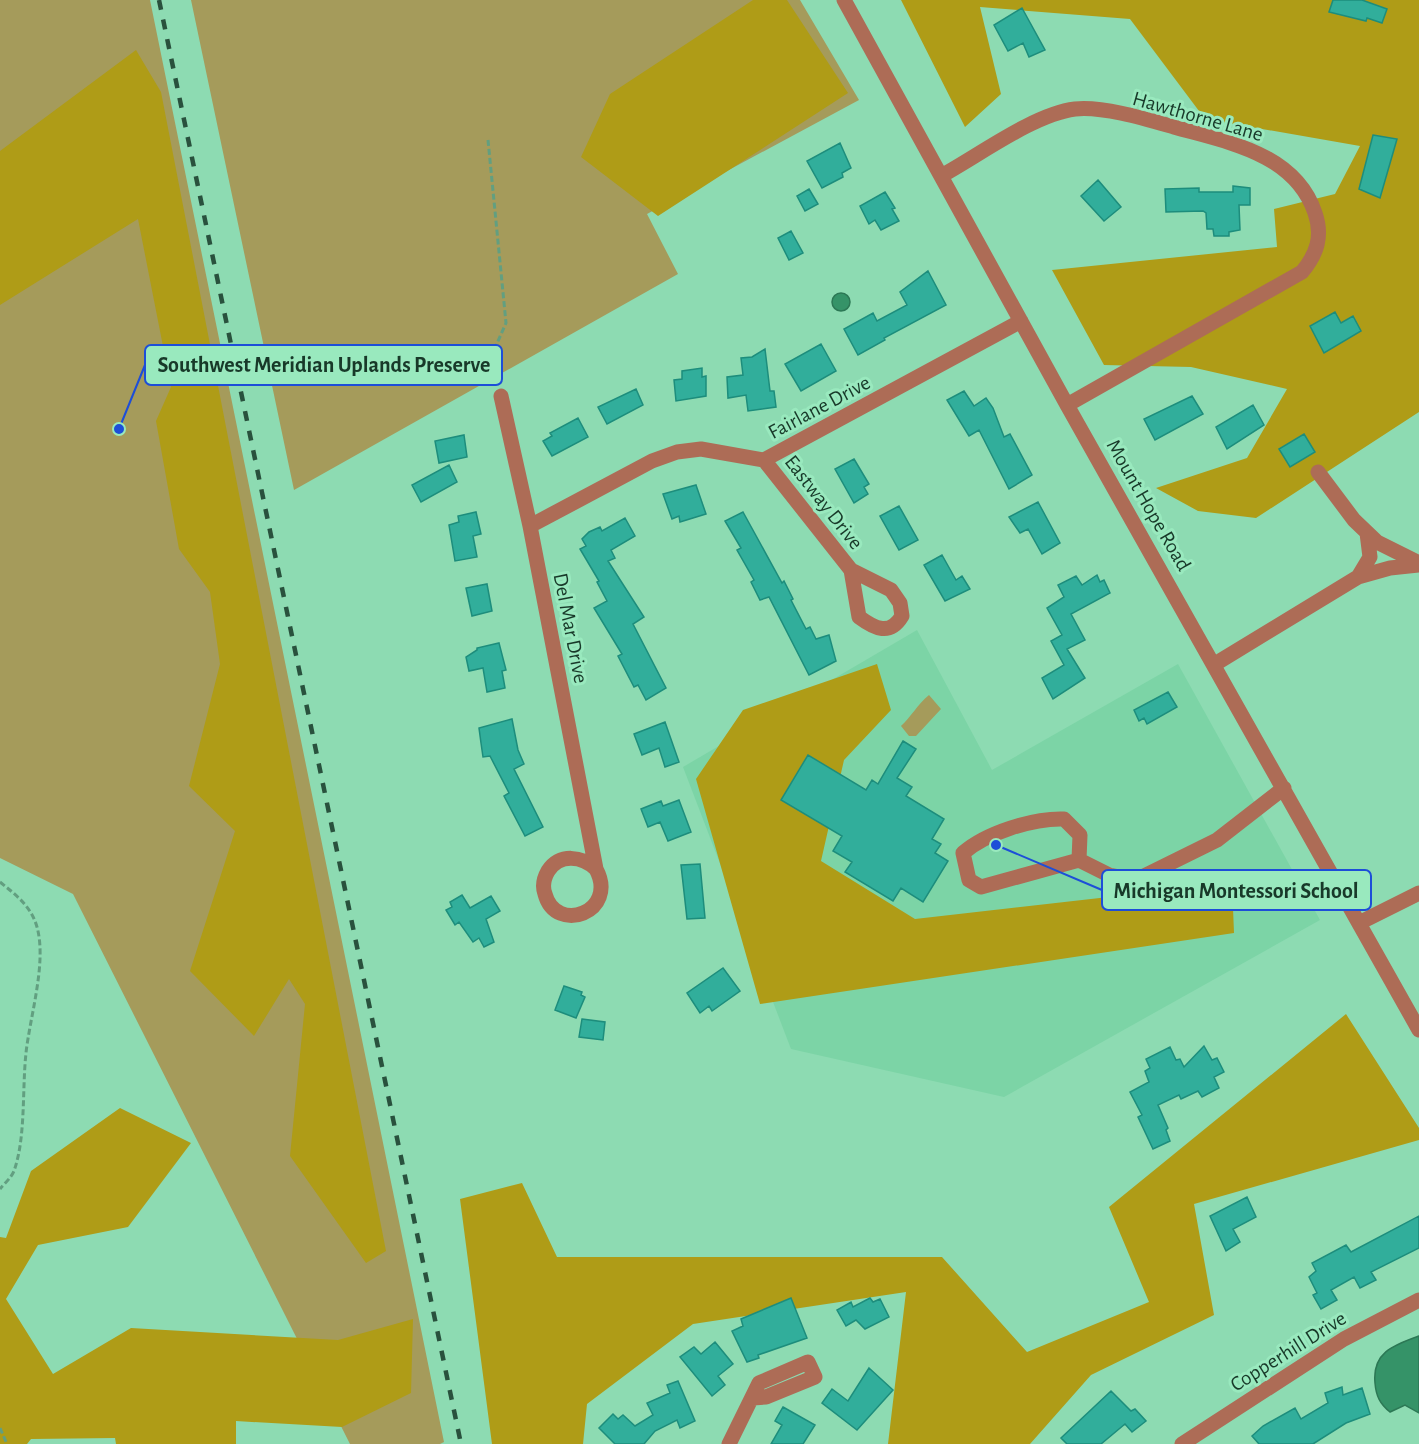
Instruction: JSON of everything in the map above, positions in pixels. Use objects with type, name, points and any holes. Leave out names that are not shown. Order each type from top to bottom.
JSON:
[{"type":"street","name":"Mount Hope Road","points":[[844,0],[1021,321],[1419,1030]]},
{"type":"street","name":"Hawthorne Lane","points":[[941,176],[1044,118],[1068,110],[1087,109],[1145,119],[1256,152],[1288,172],[1308,197],[1317,219],[1319,236],[1314,256],[1302,272],[1068,405]]},
{"type":"street","name":"Fairlane Drive","points":[[530,526],[652,461],[677,452],[710,449],[764,460],[1021,321]]},
{"type":"street","name":"Del Mar Drive","points":[[501,396],[530,526],[596,869]]},
{"type":"street","name":"Eastway Drive","points":[[764,460],[851,570]]},
{"type":"street","points":[[1318,472],[1354,520],[1367,533],[1386,548],[1419,564]]},
{"type":"street","points":[[1358,577],[1370,557],[1367,533]]},
{"type":"street","points":[[1215,664],[1358,577],[1390,568],[1419,564]]},
{"type":"street","points":[[1079,860],[1080,835],[1064,819],[1051,819],[979,839],[963,853],[969,880],[981,887],[1079,860],[1109,875],[1136,880],[1217,840],[1284,788]]},
{"type":"street","points":[[1359,923],[1419,893]]},
{"type":"street","name":"Copperhill Drive","points":[[1182,1444],[1344,1339],[1419,1300]]},
{"type":"street","points":[[729,1444],[753,1398]]},
{"type":"path","points":[[488,140],[506,323],[495,348],[501,396]]},
{"type":"path","points":[[0,882],[21,899],[33,914],[38,929],[40,953],[26,1053],[19,1144],[13,1173],[0,1189]]},
{"type":"path","points":[[0,1428],[7,1444]]},
{"type":"shaded area","points":[[0,0],[150,0],[444,1442],[440,1444],[350,1444],[73,894],[0,858]]},
{"type":"shaded area","points":[[191,0],[800,0],[859,100],[647,214],[678,274],[294,490]]},
{"type":"shaded area","points":[[753,0],[787,0],[848,93],[658,216],[581,157],[610,94]]},
{"type":"shaded area","points":[[901,0],[1419,0],[1419,412],[1256,518],[1198,511],[1156,488],[1247,458],[1287,389],[1191,367],[1104,365],[1052,270],[1277,247],[1274,209],[1335,194],[1360,146],[1205,119],[1130,19],[980,7],[1001,94],[965,127]]},
{"type":"shaded area","points":[[136,50],[161,92],[386,1251],[366,1263],[290,1156],[305,1004],[289,979],[254,1036],[190,971],[235,831],[189,786],[220,664],[210,592],[179,549],[156,421],[171,387],[138,219],[0,305],[0,151]]},
{"type":"shaded area","points":[[841,293],[847,296],[850,302],[847,308],[841,311],[835,308],[832,302],[835,296]]},
{"type":"shaded area","points":[[917,630],[992,770],[1178,664],[1320,920],[1004,1097],[791,1049],[683,767]]},
{"type":"shaded area","points":[[877,664],[891,710],[844,760],[821,861],[915,919],[1232,883],[1234,933],[760,1004],[696,779],[743,710]]},
{"type":"shaded area","points":[[929,695],[941,709],[916,736],[909,736],[901,726]]},
{"type":"shaded area","points":[[1346,1014],[1419,1128],[1419,1140],[1194,1204],[1214,1315],[1091,1375],[1030,1444],[888,1444],[906,1292],[693,1324],[587,1404],[583,1444],[492,1444],[460,1199],[522,1183],[557,1257],[942,1257],[1027,1352],[1149,1302],[1109,1207]]},
{"type":"shaded area","points":[[120,1108],[191,1143],[128,1227],[38,1245],[6,1299],[53,1374],[131,1328],[338,1340],[413,1319],[411,1393],[342,1427],[236,1421],[236,1444],[116,1444],[115,1438],[31,1439],[27,1444],[0,1444],[0,1237],[6,1238],[31,1171]]},
{"type":"shaded area","points":[[1419,1336],[1419,1413],[1405,1405],[1390,1412],[1381,1403],[1376,1392],[1377,1364],[1386,1351]]},
{"type":"building","points":[[1333,0],[1362,0],[1387,9],[1382,23],[1367,18],[1366,21],[1329,12]]},
{"type":"building","points":[[1022,8],[1045,50],[1029,57],[1023,43],[1008,51],[994,25]]},
{"type":"building","points":[[1373,135],[1397,139],[1380,198],[1359,189]]},
{"type":"building","points":[[840,143],[851,168],[842,173],[843,177],[822,188],[807,161]]},
{"type":"building","points":[[1098,180],[1121,207],[1104,221],[1081,196]]},
{"type":"building","points":[[1233,186],[1250,188],[1250,205],[1239,205],[1240,230],[1229,232],[1229,236],[1214,236],[1213,229],[1207,229],[1206,213],[1203,211],[1166,212],[1165,189],[1199,188],[1199,192],[1233,192]]},
{"type":"building","points":[[809,189],[818,204],[805,211],[797,196]]},
{"type":"building","points":[[885,192],[895,208],[892,209],[899,221],[881,230],[875,220],[869,224],[860,206]]},
{"type":"building","points":[[791,231],[803,253],[789,260],[778,238]]},
{"type":"building","points":[[928,271],[946,305],[884,338],[885,340],[858,355],[844,329],[873,313],[877,321],[907,305],[900,292]]},
{"type":"building","points":[[1335,312],[1341,323],[1353,316],[1361,331],[1324,353],[1310,326]]},
{"type":"building","points":[[821,344],[836,371],[801,391],[785,364]]},
{"type":"building","points":[[765,349],[770,391],[774,391],[776,407],[748,411],[746,395],[728,398],[727,377],[743,375],[741,358],[752,357]]},
{"type":"building","points":[[702,368],[702,377],[706,376],[706,396],[676,401],[674,380],[682,379],[682,371]]},
{"type":"building","points":[[636,389],[643,405],[607,424],[598,407]]},
{"type":"building","points":[[964,391],[974,406],[986,398],[993,408],[1004,437],[1010,434],[1032,475],[1009,489],[979,430],[969,436],[947,400]]},
{"type":"building","points":[[1192,396],[1203,414],[1155,440],[1144,419]]},
{"type":"building","points":[[1253,405],[1264,425],[1227,449],[1216,427]]},
{"type":"building","points":[[578,418],[588,437],[552,456],[543,441],[552,436],[550,433]]},
{"type":"building","points":[[1304,434],[1315,452],[1290,467],[1279,449]]},
{"type":"building","points":[[464,435],[467,457],[439,463],[435,441]]},
{"type":"building","points":[[854,459],[869,484],[864,487],[868,494],[854,503],[835,469]]},
{"type":"building","points":[[449,465],[457,482],[421,502],[412,485]]},
{"type":"building","points":[[696,485],[706,514],[680,522],[679,516],[672,519],[663,494]]},
{"type":"building","points":[[1038,502],[1060,543],[1042,554],[1028,529],[1020,533],[1009,517]]},
{"type":"building","points":[[899,506],[918,540],[899,550],[880,516]]},
{"type":"building","points":[[476,512],[481,534],[473,536],[477,557],[455,561],[449,525],[459,522],[458,516]]},
{"type":"building","points":[[743,512],[782,583],[784,581],[806,629],[810,627],[816,639],[829,635],[836,661],[809,675],[769,597],[760,600],[751,582],[754,580],[737,550],[741,548],[725,521]]},
{"type":"building","points":[[625,518],[635,536],[611,550],[615,558],[608,561],[644,617],[633,624],[666,688],[646,700],[638,685],[634,687],[618,656],[622,654],[594,608],[607,601],[597,582],[599,581],[580,549],[586,546],[582,539],[589,532],[600,527],[602,531]]},
{"type":"building","points":[[942,555],[956,580],[962,576],[970,589],[945,601],[924,565]]},
{"type":"building","points":[[1097,575],[1100,582],[1104,580],[1110,593],[1071,614],[1085,640],[1067,649],[1085,678],[1053,699],[1042,678],[1064,665],[1051,641],[1062,635],[1047,608],[1064,597],[1058,585],[1076,576],[1082,585]]},
{"type":"building","points":[[487,584],[492,611],[472,616],[466,588]]},
{"type":"building","points":[[499,643],[506,670],[502,671],[505,688],[487,692],[483,668],[469,671],[466,657],[477,648]]},
{"type":"building","points":[[1168,692],[1177,707],[1147,724],[1144,718],[1139,721],[1134,710]]},
{"type":"building","points":[[512,719],[518,750],[524,764],[514,769],[543,827],[525,836],[504,796],[509,793],[490,756],[483,757],[479,728]]},
{"type":"building","points":[[665,722],[679,762],[665,767],[659,748],[642,755],[634,734]]},
{"type":"building","points":[[903,741],[916,749],[897,778],[912,787],[906,796],[944,819],[932,839],[941,844],[935,853],[948,861],[923,902],[901,888],[893,901],[845,872],[852,862],[833,851],[842,836],[781,800],[808,755],[866,790],[872,780],[878,784]]},
{"type":"building","points":[[679,800],[691,832],[668,841],[660,822],[648,827],[641,809],[661,801],[663,806]]},
{"type":"building","points":[[700,864],[705,918],[687,919],[681,865]]},
{"type":"building","points":[[462,895],[470,908],[491,896],[500,911],[486,919],[494,942],[484,947],[479,938],[473,942],[459,922],[455,925],[446,910],[452,907],[450,902]]},
{"type":"building","points":[[723,968],[740,991],[712,1011],[709,1006],[700,1013],[687,993]]},
{"type":"building","points":[[564,986],[582,992],[581,995],[585,997],[576,1018],[555,1010]]},
{"type":"building","points":[[582,1019],[605,1022],[603,1040],[579,1037]]},
{"type":"building","points":[[1204,1046],[1212,1060],[1217,1058],[1224,1072],[1214,1077],[1219,1088],[1202,1097],[1198,1091],[1181,1099],[1179,1095],[1158,1105],[1168,1128],[1166,1130],[1170,1141],[1153,1149],[1138,1117],[1142,1115],[1130,1092],[1149,1082],[1145,1071],[1150,1068],[1146,1059],[1170,1047],[1176,1060],[1180,1059],[1184,1067]]},
{"type":"building","points":[[1247,1197],[1256,1217],[1233,1229],[1240,1242],[1226,1251],[1210,1216]]},
{"type":"building","points":[[1419,1216],[1419,1248],[1371,1272],[1376,1280],[1360,1288],[1354,1277],[1331,1290],[1337,1300],[1321,1309],[1313,1295],[1317,1293],[1309,1277],[1316,1271],[1312,1263],[1346,1245],[1351,1252]]},
{"type":"building","points":[[791,1298],[807,1338],[758,1355],[759,1358],[747,1362],[732,1331],[743,1326],[741,1319]]},
{"type":"building","points":[[870,1298],[873,1302],[880,1299],[889,1317],[865,1329],[856,1320],[846,1326],[837,1310],[851,1302],[853,1307]]},
{"type":"building","points":[[715,1342],[733,1364],[718,1376],[725,1385],[712,1396],[680,1357],[694,1347],[701,1354]]},
{"type":"building","points":[[869,1368],[893,1390],[857,1430],[822,1403],[832,1389],[848,1401]]},
{"type":"building","points":[[678,1381],[695,1421],[680,1428],[677,1420],[655,1431],[644,1444],[615,1444],[599,1428],[613,1414],[618,1419],[623,1415],[635,1426],[653,1415],[647,1403],[670,1393],[667,1385]]},
{"type":"building","points":[[1342,1387],[1343,1395],[1362,1388],[1370,1414],[1346,1423],[1313,1444],[1259,1444],[1252,1436],[1263,1426],[1295,1408],[1301,1419],[1328,1403],[1325,1393]]},
{"type":"building","points":[[1111,1391],[1131,1411],[1135,1409],[1146,1421],[1132,1432],[1125,1424],[1101,1444],[1067,1444],[1061,1438]]},
{"type":"building","points":[[783,1407],[815,1425],[803,1444],[771,1444],[782,1425],[775,1421]]},
{"type":"railway","points":[[159,0],[461,1444]]},
{"type":"place","name":"Southwest Meridian Uplands Preserve","points":[[119,429]]},
{"type":"place","name":"Michigan Montessori School","points":[[996,845]]}]
